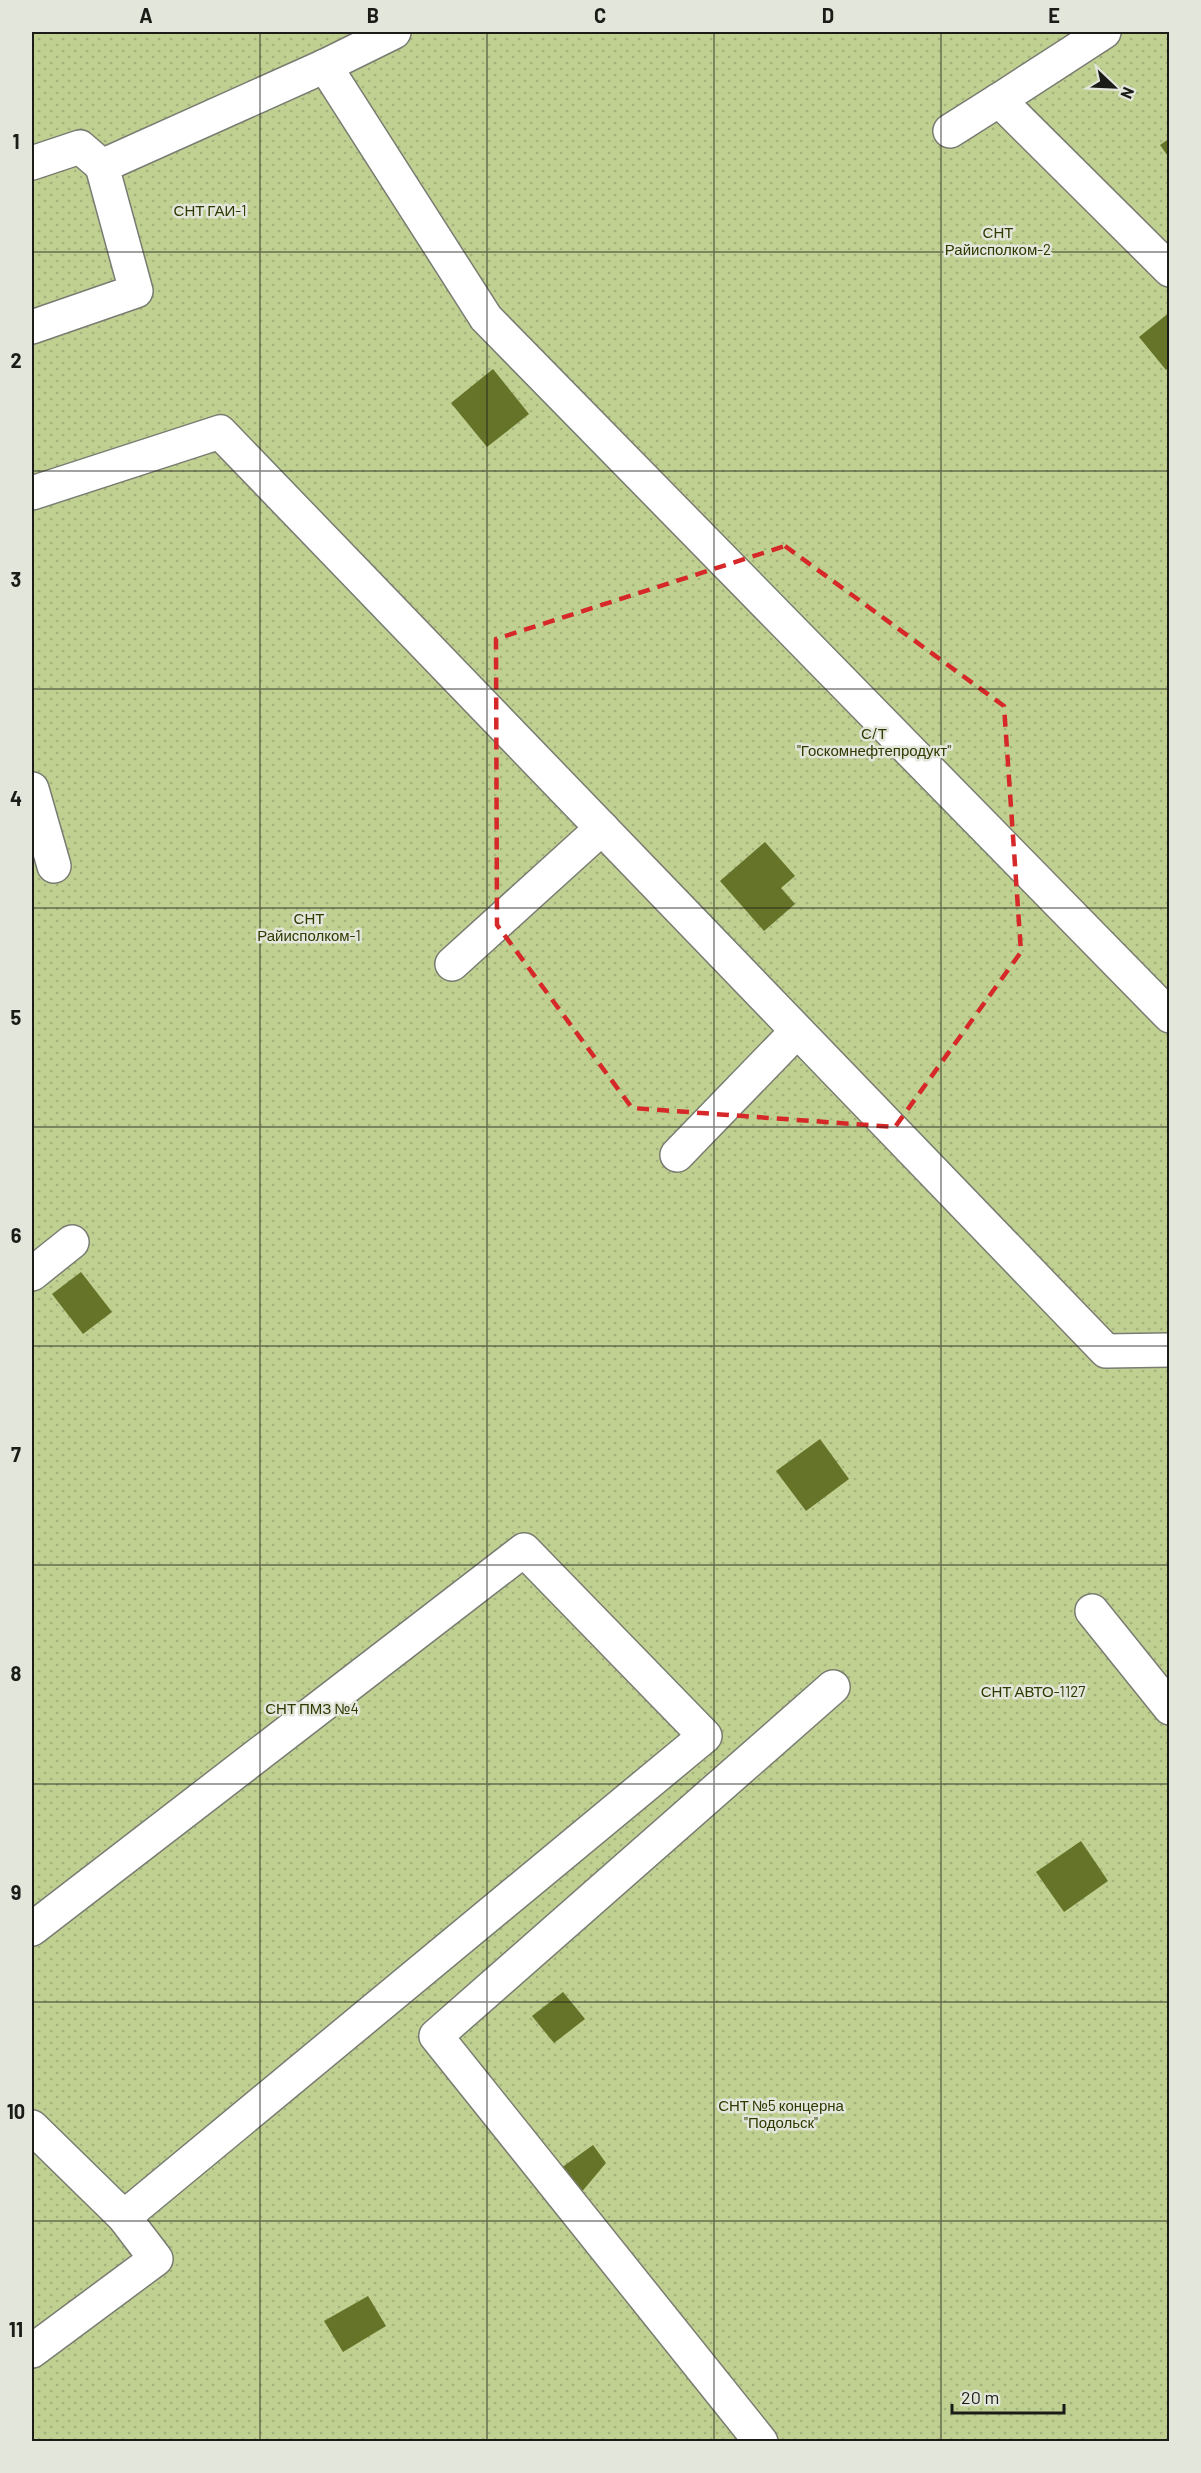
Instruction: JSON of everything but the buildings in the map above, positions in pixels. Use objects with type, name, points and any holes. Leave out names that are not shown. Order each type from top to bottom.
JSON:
[{"type":"lane","points":[[102,166],[325,66],[394,32]]},
{"type":"lane","points":[[950,131],[1104,32]]},
{"type":"lane","points":[[325,66],[486,318],[1170,1016]]},
{"type":"lane","points":[[999,100],[1170,270]]},
{"type":"lane","points":[[32,162],[80,147],[102,166],[136,291],[32,327]]},
{"type":"lane","points":[[32,493],[220,432],[1106,1351],[1170,1350]]},
{"type":"lane","points":[[32,789],[54,866]]},
{"type":"lane","points":[[452,964],[602,828]]},
{"type":"lane","points":[[677,1155],[797,1030]]},
{"type":"lane","points":[[32,1274],[72,1242]]},
{"type":"lane","points":[[32,1929],[524,1550],[705,1736],[124,2217]]},
{"type":"lane","points":[[1092,1611],[1170,1708]]},
{"type":"lane","points":[[761,2442],[436,2036],[833,1687]]},
{"type":"lane","points":[[32,2127],[124,2217],[156,2259],[32,2350]]},
{"type":"highlighted area","points":[[785,546],[1004,706],[1021,952],[895,1127],[632,1108],[497,925],[496,639]]},
{"type":"green space","points":[[32,32],[1169,32],[1169,2441],[36,2442],[32,2436]]},
{"type":"park label","name":"СНТ ГАИ-1","points":[[210,210]]},
{"type":"park label","name":"СНТ Райисполком-2","points":[[998,240]]},
{"type":"park label","name":"С/Т \"Госкомнефтепродукт\"","points":[[874,742]]},
{"type":"park label","name":"СНТ Райисполком-1","points":[[309,926]]},
{"type":"park label","name":"СНТ АВТО-1127","points":[[1033,1691]]},
{"type":"park label","name":"СНТ ПМЗ №4","points":[[312,1708]]},
{"type":"park label","name":"СНТ №5 концерна \"Подольск\"","points":[[781,2114]]}]
